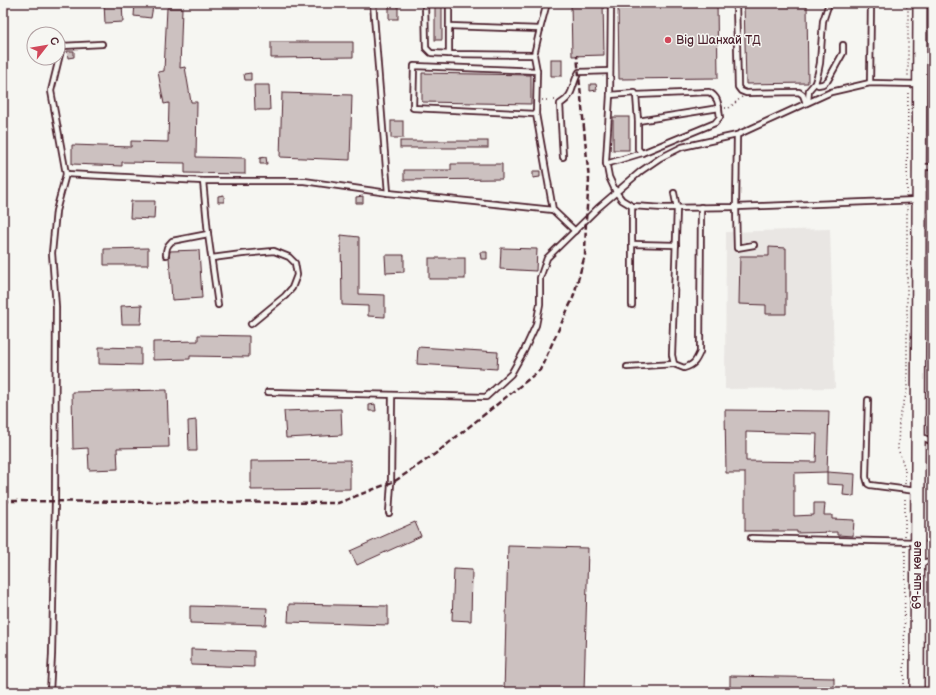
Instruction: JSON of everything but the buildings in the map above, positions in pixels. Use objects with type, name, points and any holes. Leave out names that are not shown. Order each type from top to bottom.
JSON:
[{"type":"main road","name":"69-шы көше","points":[[917,692],[917,564],[911,542],[918,491],[914,200],[927,167],[914,84],[920,3]]},
{"type":"lane","points":[[373,3],[388,193]]},
{"type":"lane","points":[[425,3],[426,48],[431,53],[534,55]]},
{"type":"lane","points":[[449,3],[449,54]]},
{"type":"lane","points":[[547,3],[534,55],[537,71],[536,114],[553,210]]},
{"type":"lane","points":[[611,3],[610,95],[606,164],[609,177],[616,192],[622,200],[632,206],[677,208],[914,200]]},
{"type":"lane","points":[[736,3],[738,87],[741,91],[746,93],[799,92],[803,95],[807,102]]},
{"type":"lane","points":[[807,102],[809,90],[815,83],[818,73],[823,21],[829,3]]},
{"type":"lane","points":[[870,82],[871,3]]},
{"type":"lane","points":[[449,26],[540,29]]},
{"type":"lane","points":[[50,692],[55,501],[56,306],[52,253],[56,211],[66,174],[51,91],[62,46],[102,44]]},
{"type":"lane","points":[[815,83],[818,85],[823,84],[828,80],[843,53],[843,45]]},
{"type":"lane","points":[[536,114],[413,108],[413,102],[414,66],[537,71]]},
{"type":"lane","points":[[562,157],[560,104],[567,100],[579,72],[610,71]]},
{"type":"lane","points":[[268,392],[486,397],[511,374],[536,325],[540,304],[540,278],[547,258],[616,192],[660,158],[682,147],[737,135],[831,92],[870,82],[914,84]]},
{"type":"lane","points":[[606,164],[642,153],[715,123],[720,118],[717,100],[709,92],[635,93],[610,95]]},
{"type":"lane","points":[[636,94],[638,149],[642,153]]},
{"type":"lane","points":[[638,121],[719,108]]},
{"type":"lane","points":[[737,135],[737,248],[754,245]]},
{"type":"lane","points":[[66,174],[203,181],[304,181],[388,193],[553,210],[575,230]]},
{"type":"lane","points":[[203,181],[208,234],[218,304]]},
{"type":"lane","points":[[674,192],[677,208],[672,355],[674,364]]},
{"type":"lane","points":[[632,206],[632,305]]},
{"type":"lane","points":[[627,367],[674,364],[684,368],[690,366],[700,352],[701,207]]},
{"type":"lane","points":[[166,255],[166,248],[172,241],[208,234]]},
{"type":"lane","points":[[632,244],[676,244]]},
{"type":"lane","points":[[212,258],[274,252],[289,257],[294,263],[297,275],[292,288],[286,296],[251,324]]},
{"type":"lane","points":[[389,513],[391,483],[392,396]]},
{"type":"lane","points":[[868,400],[867,481],[870,485],[918,491]]},
{"type":"lane","points":[[918,435],[933,442]]},
{"type":"lane","points":[[751,538],[911,542]]},
{"type":"lane","points":[[917,564],[933,560]]},
{"type":"path","points":[[904,692],[911,542],[905,489],[905,469],[898,449],[899,420],[907,391],[914,200],[914,84],[908,10],[906,3]]},
{"type":"path","points":[[719,108],[729,108],[746,93]]},
{"type":"path","points":[[536,100],[555,100],[560,104]]},
{"type":"shaded area","points":[[830,229],[835,388],[725,389],[726,232]]},
{"type":"railway","points":[[3,501],[338,503],[395,481],[435,454],[540,370],[573,298],[585,255],[589,180],[577,55]]},
{"type":"place","name":"Big Шанхай ТД","points":[[668,40]]}]
